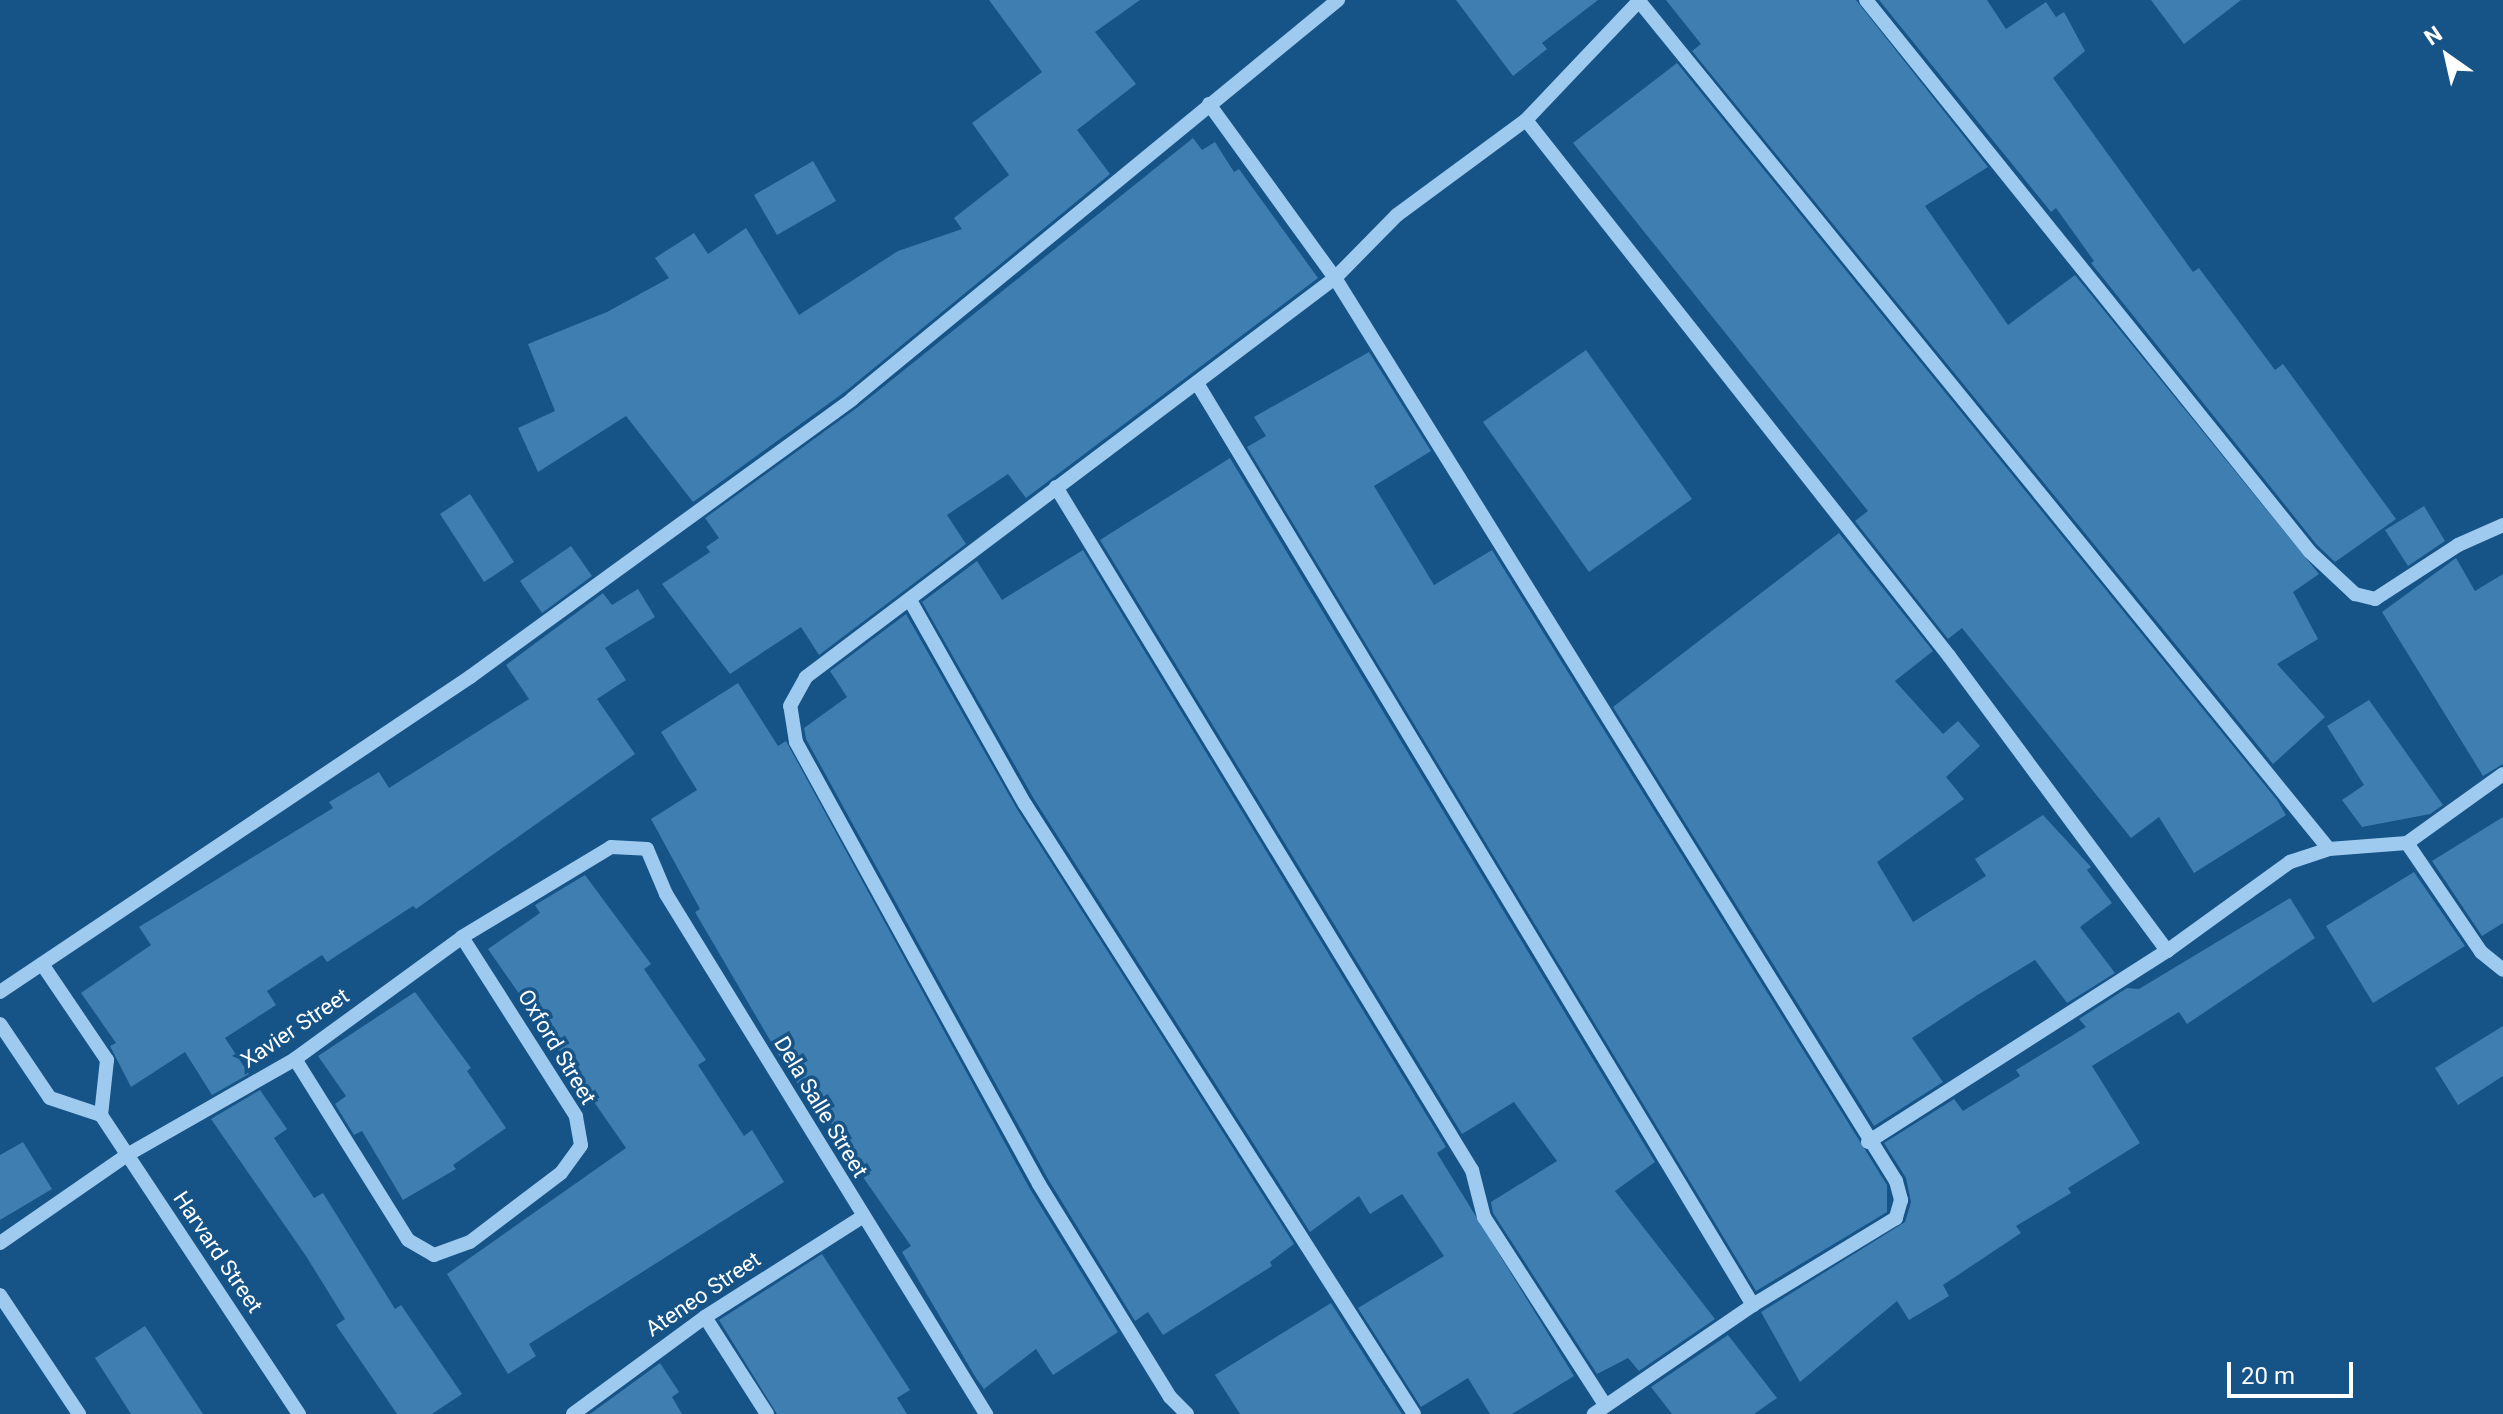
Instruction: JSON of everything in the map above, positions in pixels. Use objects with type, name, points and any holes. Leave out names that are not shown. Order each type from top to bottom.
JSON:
[{"type":"street","points":[[0,992],[470,677],[852,399],[1338,0]]},
{"type":"street","points":[[1866,0],[2300,540],[2344,586],[2375,599],[2458,545],[2503,525]]},
{"type":"street","points":[[1187,1414],[1170,1397],[1039,1184],[796,742],[790,706],[806,677],[911,602],[1056,487],[1335,278],[1397,215],[1526,120],[1640,1],[2329,849]]},
{"type":"street","points":[[1056,487],[1472,1170],[1484,1217],[1599,1410],[1753,1305],[1896,1218],[1901,1200],[1896,1181],[1868,1142],[1335,278],[1209,104]]},
{"type":"street","points":[[1526,120],[1967,679],[2167,951]]},
{"type":"street","points":[[1197,383],[1753,1305]]},
{"type":"street","points":[[911,602],[1025,804],[1414,1414]]},
{"type":"street","points":[[1868,1142],[2167,951],[2290,862],[2329,849],[2407,843],[2503,774]]},
{"type":"street","points":[[2407,843],[2481,952],[2503,970]]},
{"type":"street","name":"Xavier Street","points":[[0,1243],[127,1155],[295,1059],[462,937],[611,847]]},
{"type":"street","name":"Dela Salle Street","points":[[611,847],[647,849],[666,894],[986,1414]]},
{"type":"street","name":"Oxford Street","points":[[295,1059],[408,1240],[434,1255],[470,1242],[561,1173],[581,1145],[576,1116],[462,937]]},
{"type":"street","points":[[0,1024],[50,1098],[101,1115],[107,1060],[42,964]]},
{"type":"street","name":"Harvard Street","points":[[101,1115],[299,1414]]},
{"type":"street","name":"Ateneo Street","points":[[573,1414],[705,1317],[862,1217]]},
{"type":"street","points":[[0,1295],[79,1414]]},
{"type":"street","points":[[705,1317],[767,1414]]},
{"type":"building","points":[[989,0],[1140,0],[1095,32],[1136,84],[1077,130],[1110,174],[846,391],[693,502],[626,416],[538,472],[518,428],[555,411],[528,344],[607,312],[669,278],[655,258],[694,233],[708,254],[746,228],[799,315],[898,251],[962,229],[954,218],[1009,175],[972,123],[1042,72]]},
{"type":"building","points":[[1456,0],[1598,0],[1542,43],[1547,49],[1513,76]]},
{"type":"building","points":[[1666,0],[1856,0],[1988,167],[1925,206],[2008,325],[2075,275],[2319,574],[2293,592],[2318,639],[2277,664],[2325,717],[2273,764],[1692,51],[1701,44]]},
{"type":"building","points":[[1879,0],[1987,0],[2006,29],[2046,2],[2056,17],[2064,12],[2085,51],[2053,78],[2193,272],[2199,268],[2275,370],[2283,364],[2396,519],[2335,562],[2317,545],[2091,263],[2094,261],[2056,208],[2051,212]]},
{"type":"building","points":[[2151,0],[2241,0],[2184,44]]},
{"type":"building","points":[[1677,63],[2277,800],[2286,815],[2194,873],[2159,817],[2131,838],[1962,628],[1948,639],[1855,521],[1868,511],[1573,143]]},
{"type":"building","points":[[1193,138],[1202,150],[1215,142],[1234,172],[1239,169],[1318,278],[1026,498],[1008,474],[947,515],[966,544],[819,655],[801,627],[730,674],[662,584],[710,552],[706,547],[719,538],[705,518],[858,407]]},
{"type":"building","points":[[813,161],[836,201],[777,235],[754,195]]},
{"type":"building","points":[[1586,350],[1692,499],[1589,572],[1483,422]]},
{"type":"building","points":[[1369,352],[1431,451],[1374,486],[1434,585],[1492,550],[1887,1185],[1887,1212],[1756,1291],[1247,447],[1266,436],[1254,417]]},
{"type":"building","points":[[1230,458],[1655,1162],[1615,1191],[1715,1319],[1639,1371],[1628,1358],[1597,1374],[1493,1213],[1491,1202],[1557,1161],[1514,1102],[1462,1134],[1100,540]]},
{"type":"building","points":[[470,494],[514,562],[484,582],[440,514]]},
{"type":"building","points":[[2424,506],[2445,541],[2408,566],[2385,530]]},
{"type":"building","points":[[1839,533],[1933,651],[1895,681],[1943,734],[1958,721],[1980,746],[1946,777],[1964,799],[1877,862],[1913,922],[1986,876],[1975,859],[2043,815],[2091,867],[2087,870],[2112,903],[2080,927],[2115,973],[2067,1003],[2035,960],[1976,996],[1912,1038],[1943,1082],[1874,1126],[1613,707]]},
{"type":"building","points":[[571,546],[592,576],[542,613],[520,581]]},
{"type":"building","points":[[1083,550],[1446,1147],[1437,1153],[1574,1376],[1512,1414],[1490,1414],[1468,1378],[1421,1407],[1358,1308],[1444,1256],[1402,1194],[1370,1214],[1359,1196],[1310,1232],[1034,799],[922,602],[977,561],[1002,600]]},
{"type":"building","points":[[2456,558],[2475,591],[2503,574],[2503,764],[2483,776],[2382,612]]},
{"type":"building","points":[[638,589],[655,617],[605,648],[626,680],[597,699],[635,754],[416,909],[413,906],[327,962],[322,955],[267,991],[276,1005],[225,1038],[249,1074],[212,1095],[185,1052],[131,1087],[110,1046],[116,1043],[81,993],[151,945],[139,927],[333,808],[329,802],[379,772],[389,788],[529,699],[506,665],[603,593],[612,605]]},
{"type":"building","points":[[906,614],[1017,809],[1294,1244],[1270,1262],[1272,1266],[1163,1335],[1148,1312],[1135,1321],[1048,1179],[806,739],[804,728],[847,697],[830,671]]},
{"type":"building","points":[[738,683],[778,746],[786,741],[1030,1189],[1118,1332],[1053,1375],[1036,1349],[984,1389],[976,1378],[902,1252],[911,1246],[784,1064],[695,912],[700,909],[651,819],[697,790],[661,732]]},
{"type":"building","points":[[2369,700],[2443,805],[2430,814],[2362,827],[2342,800],[2364,785],[2327,726]]},
{"type":"building","points":[[2503,817],[2503,923],[2482,936],[2432,861]]},
{"type":"building","points":[[2414,872],[2465,946],[2373,1003],[2326,926]]},
{"type":"building","points":[[585,875],[651,964],[644,969],[706,1060],[698,1065],[744,1136],[752,1130],[784,1182],[529,1344],[536,1356],[508,1374],[447,1274],[626,1148],[488,949],[540,913],[535,905]]},
{"type":"building","points":[[2290,898],[2315,938],[2187,1024],[2179,1012],[2092,1066],[2140,1143],[2068,1188],[2071,1193],[2016,1226],[2021,1233],[1943,1285],[1949,1296],[1909,1320],[1897,1301],[1800,1382],[1761,1312],[1905,1222],[1911,1202],[1906,1178],[1884,1143],[1954,1099],[1963,1111],[2020,1076],[2016,1070],[2086,1027],[2079,1019],[2127,988],[2139,989]]},
{"type":"building","points":[[415,992],[471,1068],[467,1071],[506,1128],[453,1165],[456,1169],[403,1200],[362,1131],[354,1135],[335,1104],[346,1096],[318,1056]]},
{"type":"building","points":[[2503,1026],[2503,1076],[2458,1105],[2435,1068]]},
{"type":"building","points":[[260,1090],[287,1129],[274,1138],[314,1198],[323,1193],[395,1309],[401,1305],[462,1394],[432,1414],[397,1414],[336,1325],[345,1319],[306,1256],[211,1119]]},
{"type":"building","points":[[23,1142],[52,1189],[0,1220],[0,1155]]},
{"type":"building","points":[[822,1254],[910,1390],[897,1398],[907,1414],[777,1414],[719,1320]]},
{"type":"building","points":[[1331,1303],[1402,1414],[1240,1414],[1215,1375]]},
{"type":"building","points":[[145,1326],[203,1414],[131,1414],[95,1358]]},
{"type":"building","points":[[1728,1335],[1777,1398],[1754,1414],[1672,1414],[1651,1387]]},
{"type":"building","points":[[660,1363],[679,1392],[672,1397],[682,1414],[590,1414]]}]
